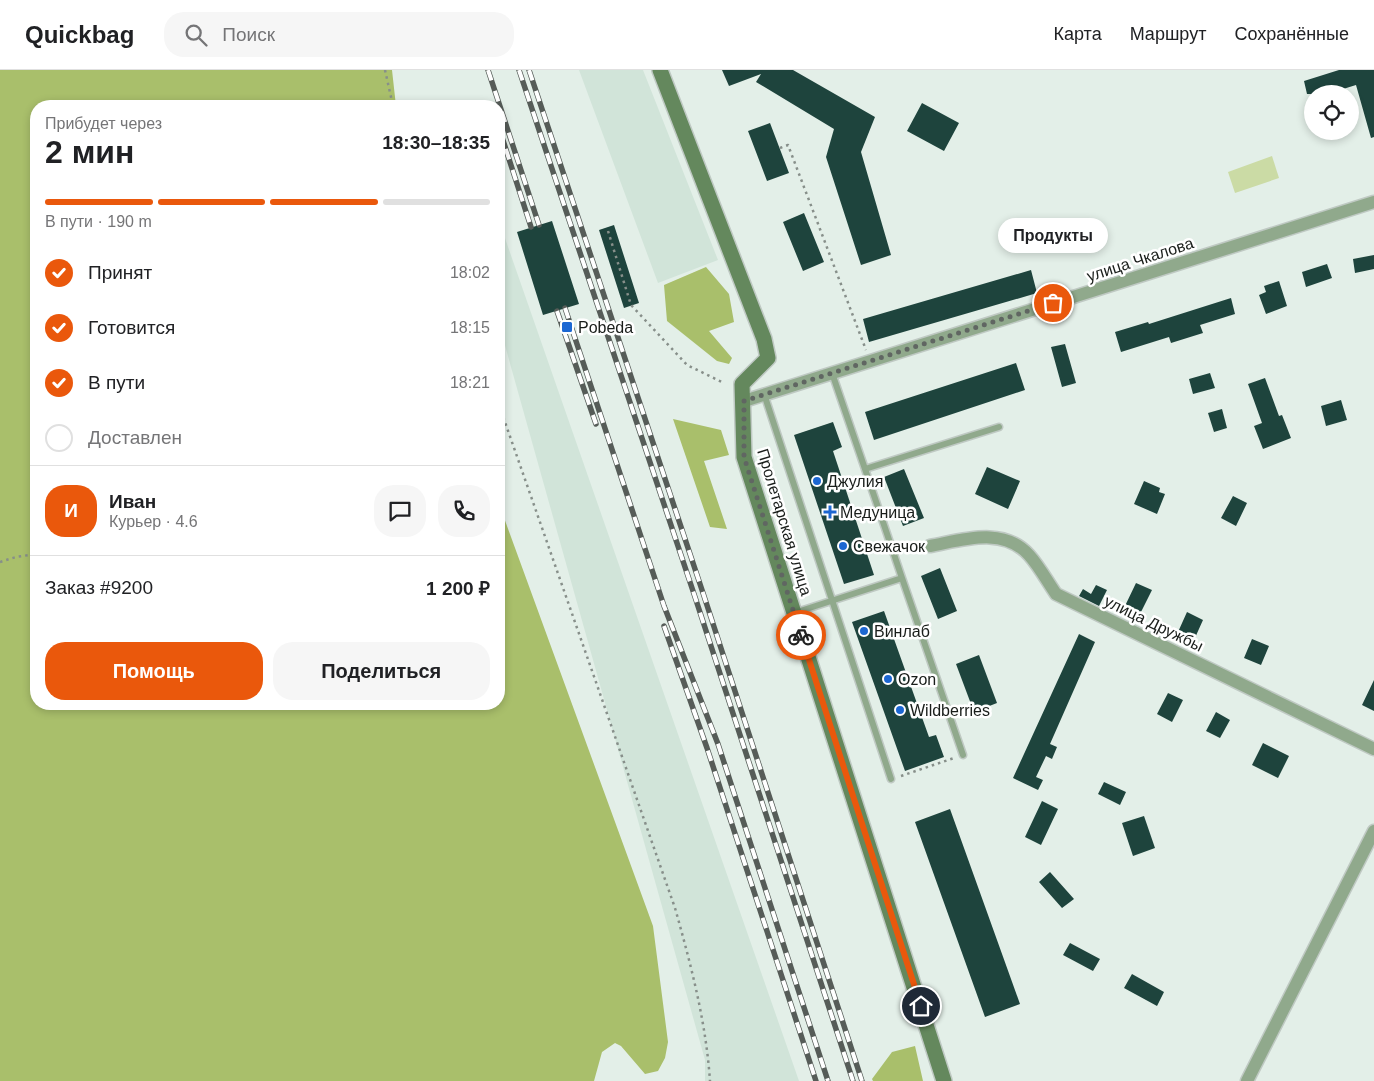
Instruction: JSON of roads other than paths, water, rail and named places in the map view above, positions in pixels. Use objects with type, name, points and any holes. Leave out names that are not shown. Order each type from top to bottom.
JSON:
[{"type":"main road","name":"Пролетарская улица","points":[[660,70],[764,339],[768,358],[742,384],[744,401],[744,457],[944,1081]]},
{"type":"street","name":"улица Чкалова","points":[[744,401],[1374,202]]},
{"type":"street","name":"улица Дружбы","points":[[930,546],[987,537],[1001,539],[1018,546],[1030,555],[1056,594],[1374,749]]},
{"type":"street","points":[[1247,1081],[1374,831]]},
{"type":"lane","points":[[832,373],[963,755]]},
{"type":"lane","points":[[764,394],[891,780]]},
{"type":"lane","points":[[865,469],[999,427]]},
{"type":"lane","points":[[794,613],[902,578]]},
{"type":"railway","points":[[488,70],[498,100]]},
{"type":"railway","points":[[519,70],[695,597],[853,1081]]},
{"type":"railway","points":[[529,70],[703,593],[862,1081]]},
{"type":"railway","points":[[505,122],[539,225]]},
{"type":"railway","points":[[505,147],[531,227]]},
{"type":"railway","points":[[565,308],[664,606],[718,744],[828,1081]]},
{"type":"railway","points":[[557,311],[596,424]]},
{"type":"railway","points":[[664,626],[707,748],[816,1081]]},
{"type":"place","name":"Продукты","points":[[1053,303]]},
{"type":"place","name":"Pobeda","points":[[567,327]]},
{"type":"place","name":"Джулия","points":[[817,481]]},
{"type":"place","name":"Медуница","points":[[830,512]]},
{"type":"place","name":"Свежачок","points":[[843,546]]},
{"type":"place","name":"Винлаб","points":[[864,631]]},
{"type":"place","name":"Ozon","points":[[888,679]]},
{"type":"place","name":"Wildberries","points":[[900,710]]}]
